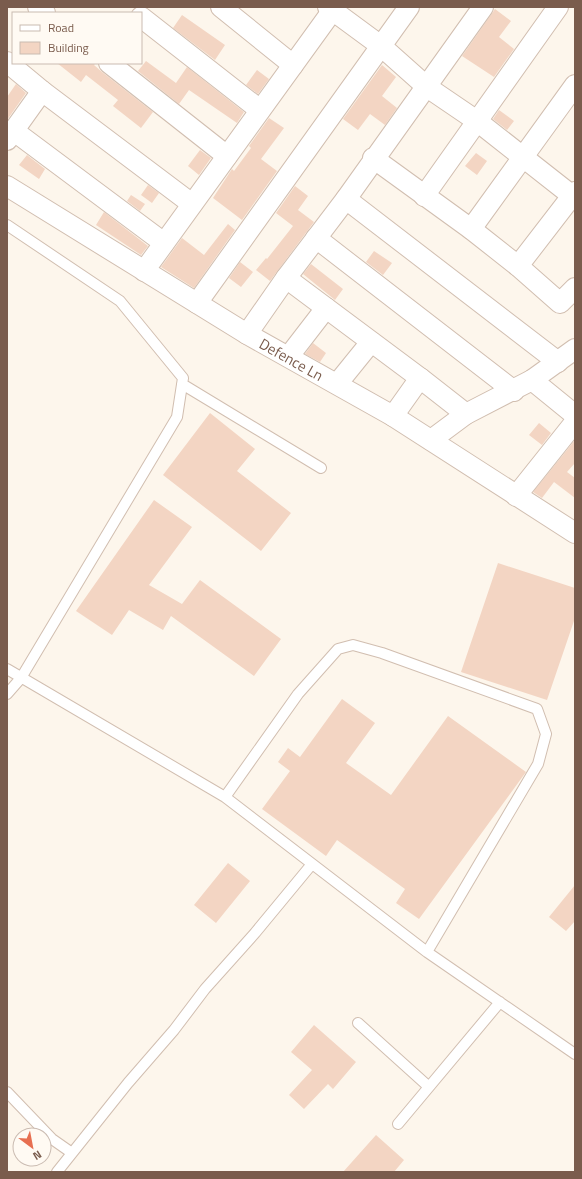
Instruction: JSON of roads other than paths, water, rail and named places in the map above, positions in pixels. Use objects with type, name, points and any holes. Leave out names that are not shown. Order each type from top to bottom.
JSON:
[{"type":"street","points":[[220,7],[293,65]]},
{"type":"street","points":[[197,303],[409,7]]},
{"type":"street","points":[[247,334],[286,278],[346,199],[374,158],[427,87],[483,7]]},
{"type":"street","points":[[424,196],[558,7]]},
{"type":"street","points":[[144,270],[293,65],[332,8],[381,46],[427,87],[478,121],[574,195],[518,266]]},
{"type":"street","points":[[142,18],[260,110]]},
{"type":"street","points":[[7,62],[42,91],[192,204]]},
{"type":"street","points":[[110,64],[227,156]]},
{"type":"street","points":[[471,229],[575,85]]},
{"type":"street","points":[[42,91],[10,136],[164,243]]},
{"type":"street","points":[[374,158],[471,229],[518,266],[560,303],[575,288]]},
{"type":"street","name":"Defence Ln","points":[[7,186],[247,334],[289,356],[393,416],[516,496],[575,532]]},
{"type":"street","points":[[346,199],[558,362]]},
{"type":"street","points":[[316,238],[514,390]]},
{"type":"street","points":[[286,278],[466,414]]},
{"type":"street","points":[[289,356],[326,308]]},
{"type":"street","points":[[337,384],[371,342]]},
{"type":"street","points":[[431,440],[466,414],[532,380],[575,349]]},
{"type":"street","points":[[393,416],[420,378]]},
{"type":"street","points":[[532,380],[575,415]]},
{"type":"street","points":[[516,496],[575,422]]},
{"type":"lane","points":[[7,225],[120,301],[183,378],[177,417],[21,678],[7,694]]},
{"type":"lane","points":[[182,384],[321,468]]},
{"type":"lane","points":[[225,797],[298,694],[338,649],[353,645],[382,653],[537,709],[546,734],[538,764],[427,952]]},
{"type":"lane","points":[[7,669],[225,797],[427,952],[575,1054]]},
{"type":"lane","points":[[58,1172],[205,989],[256,933],[312,864]]},
{"type":"lane","points":[[398,1124],[500,1002]]},
{"type":"lane","points":[[358,1024],[429,1087]]},
{"type":"lane","points":[[7,1092],[52,1139],[72,1153]]}]
